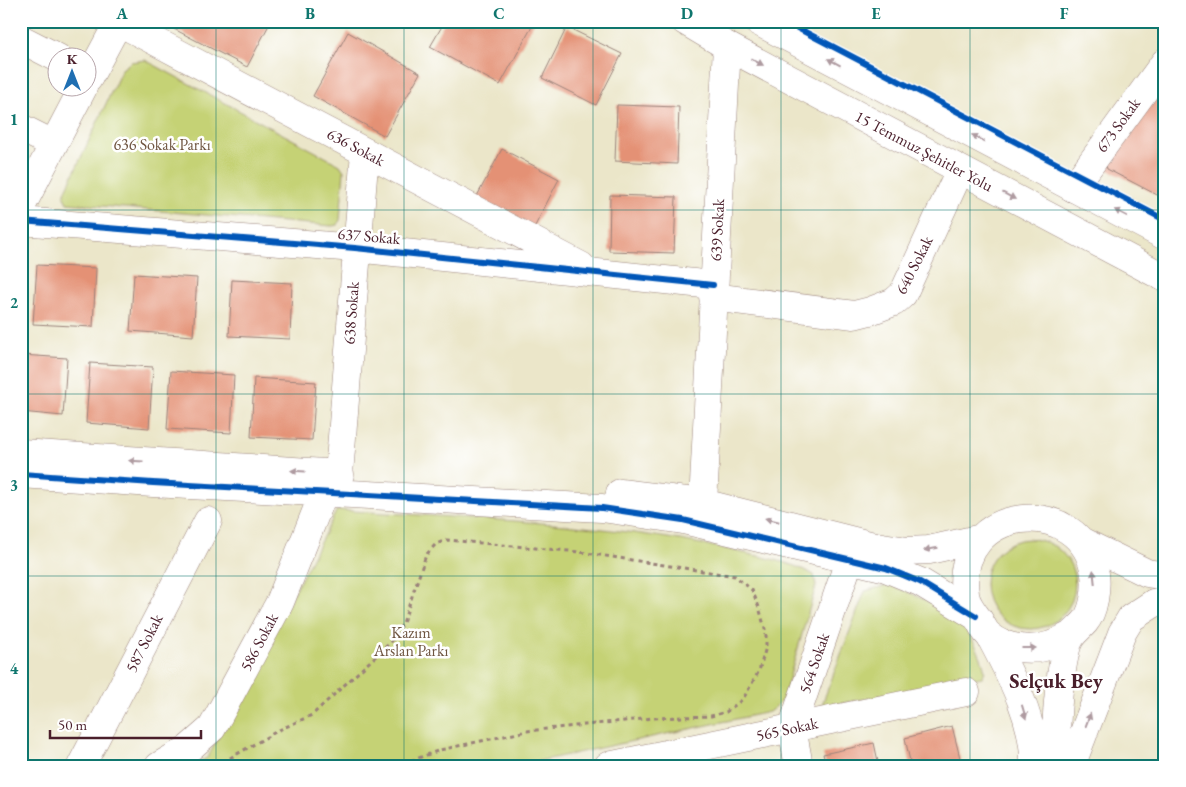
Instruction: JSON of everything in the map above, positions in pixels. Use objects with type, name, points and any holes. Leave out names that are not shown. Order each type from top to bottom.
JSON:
[{"type":"street","name":"15 Temmuz Şehitler Yolu","points":[[684,21],[727,46],[1165,278]]},
{"type":"street","points":[[757,21],[1165,236]]},
{"type":"street","points":[[98,59],[119,22]]},
{"type":"street","name":"636 Sokak","points":[[119,22],[594,273]]},
{"type":"street","points":[[21,39],[48,53]]},
{"type":"street","name":"639 Sokak","points":[[703,503],[727,46]]},
{"type":"street","name":"673 Sokak","points":[[1073,188],[1165,62]]},
{"type":"street","points":[[21,207],[77,98]]},
{"type":"street","points":[[21,128],[53,144]]},
{"type":"street","name":"638 Sokak","points":[[331,483],[365,152]]},
{"type":"street","name":"640 Sokak","points":[[713,291],[840,315],[870,311],[894,302],[903,294],[960,170]]},
{"type":"street","name":"637 Sokak","points":[[21,221],[355,248],[594,273],[713,291]]},
{"type":"street","points":[[24,474],[153,483],[331,483],[617,493],[703,503],[870,545],[907,552],[928,550],[978,539],[993,528],[1012,520],[1033,518],[1055,523],[1081,541],[1147,573],[1165,576]]},
{"type":"street","points":[[331,483],[602,508],[683,520],[849,561],[886,568],[920,582],[1008,645],[1029,649],[1051,645],[1078,628],[1103,618],[1159,602]]},
{"type":"street","name":"586 Sokak","points":[[159,766],[188,749],[212,728],[280,602],[331,483]]},
{"type":"street","name":"587 Sokak","points":[[81,766],[208,521]]},
{"type":"street","points":[[978,539],[967,561],[963,581],[966,602],[983,626],[1015,682],[1026,718],[1034,766]]},
{"type":"street","points":[[1055,766],[1059,686],[1078,628],[1094,597],[1095,574],[1081,541]]},
{"type":"street","name":"564 Sokak","points":[[799,766],[792,728],[849,561]]},
{"type":"street","points":[[1071,766],[1122,633],[1131,618],[1159,602]]},
{"type":"street","name":"565 Sokak","points":[[608,766],[966,692]]},
{"type":"path","points":[[216,766],[279,730],[312,715],[391,642],[403,623],[426,555],[436,544],[447,540],[580,552],[705,571],[735,576],[752,590],[766,633],[766,647],[759,672],[743,699],[726,712],[711,716],[653,718],[527,731],[440,750],[397,766]]},
{"type":"green space","name":"636 Sokak Parkı","points":[[145,60],[340,165],[344,171],[340,220],[337,225],[67,203],[64,197],[66,190],[122,69],[131,62]]},
{"type":"green space","name":"Kazım Arslan Parkı","points":[[337,510],[535,522],[682,540],[784,562],[814,575],[816,586],[784,696],[779,704],[769,712],[516,766],[192,766],[208,757]]},
{"type":"green space","points":[[1030,539],[1047,543],[1062,552],[1071,567],[1075,584],[1071,601],[1062,616],[1047,625],[1030,629],[1013,625],[998,616],[989,601],[985,584],[989,567],[998,552],[1013,543]]},
{"type":"green space","points":[[888,585],[927,601],[956,618],[965,628],[981,659],[985,671],[982,677],[821,707],[865,591]]},
{"type":"building","points":[[178,21],[271,21],[247,67],[174,29]]},
{"type":"building","points":[[445,21],[535,21],[500,85],[430,47]]},
{"type":"building","points":[[567,27],[622,54],[596,105],[542,78]]},
{"type":"building","points":[[348,32],[420,73],[385,136],[313,96]]},
{"type":"building","points":[[1165,77],[1165,199],[1107,169],[1105,161]]},
{"type":"building","points":[[617,105],[679,107],[677,164],[615,161]]},
{"type":"building","points":[[502,149],[559,179],[534,228],[476,198]]},
{"type":"building","points":[[610,195],[676,197],[674,253],[609,251]]},
{"type":"building","points":[[37,265],[96,268],[93,327],[33,324]]},
{"type":"building","points":[[134,274],[197,278],[193,336],[130,331]]},
{"type":"building","points":[[232,280],[292,283],[290,339],[229,336]]},
{"type":"building","points":[[21,355],[67,358],[63,416],[21,412]]},
{"type":"building","points":[[90,363],[153,367],[149,428],[86,423]]},
{"type":"building","points":[[171,371],[234,375],[231,433],[167,429]]},
{"type":"building","points":[[254,378],[316,382],[312,440],[251,437]]},
{"type":"building","points":[[952,726],[962,766],[911,766],[905,738]]},
{"type":"building","points":[[874,743],[879,766],[826,766],[823,754]]},
{"type":"cycle path","points":[[784,21],[1165,220]]},
{"type":"cycle path","points":[[21,221],[355,248],[713,285]]},
{"type":"cycle path","points":[[21,474],[602,508],[683,520],[886,568],[920,582],[976,616]]},
{"type":"district","name":"Selçuk Bey","points":[[1056,680]]}]
